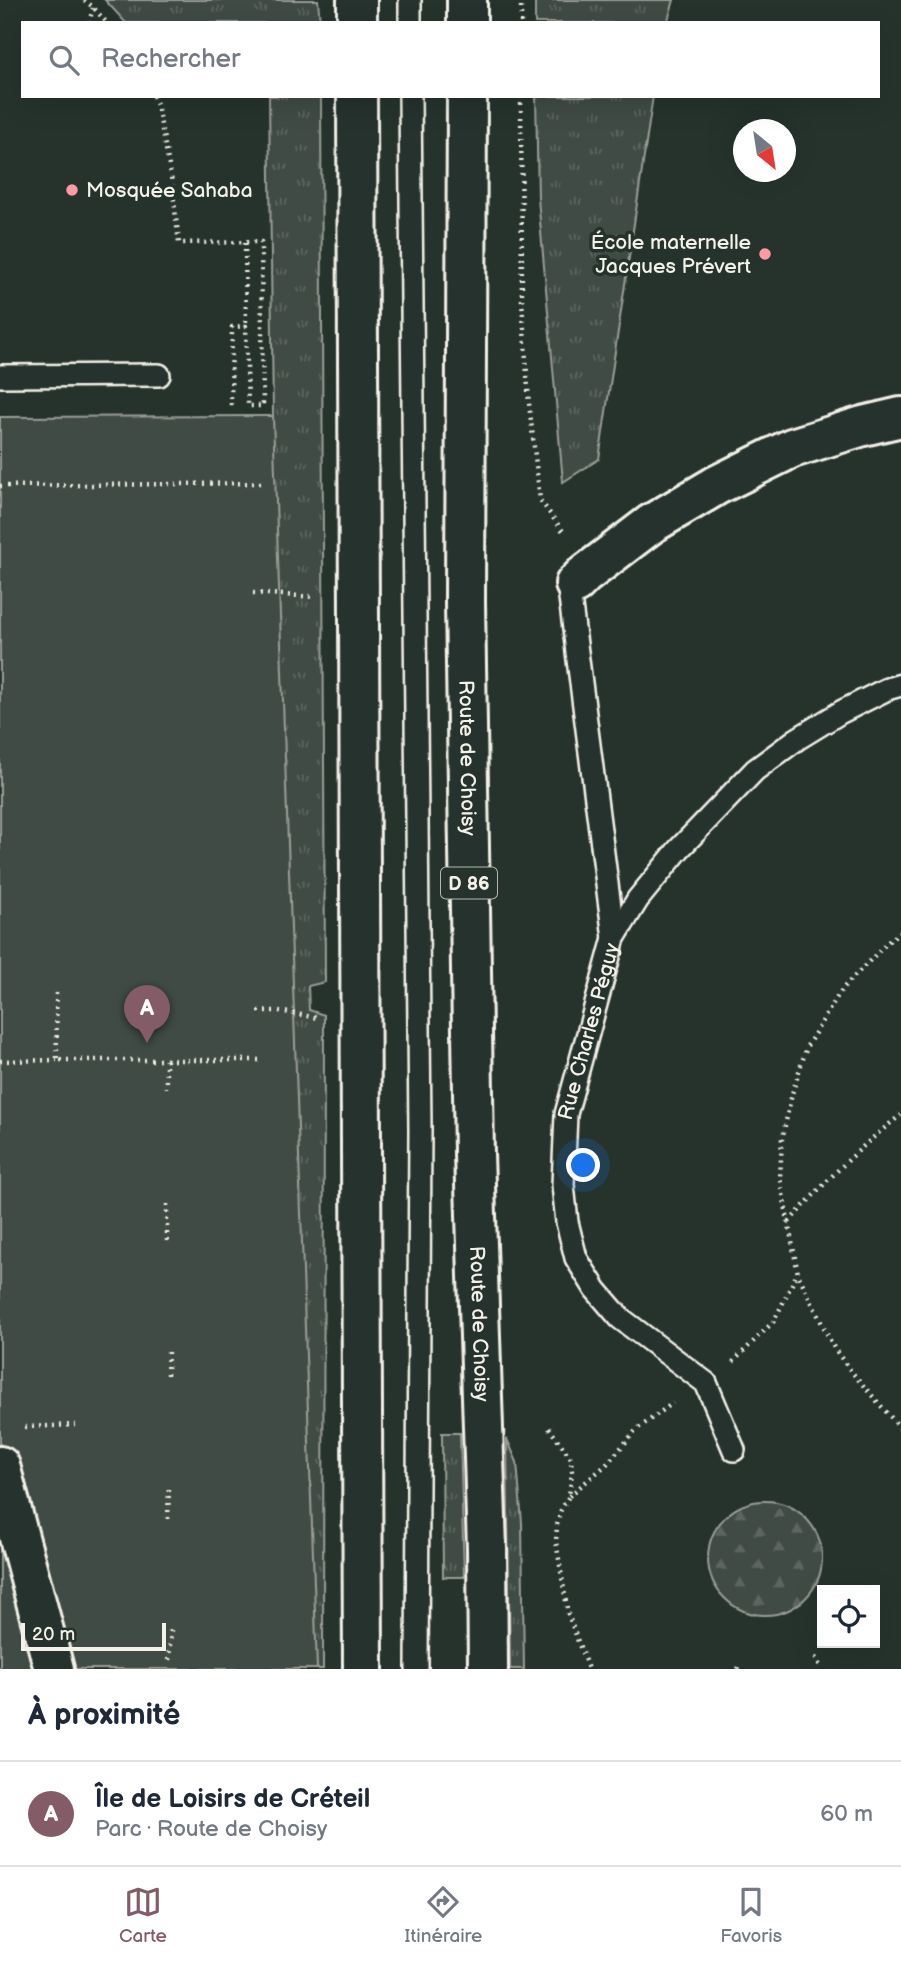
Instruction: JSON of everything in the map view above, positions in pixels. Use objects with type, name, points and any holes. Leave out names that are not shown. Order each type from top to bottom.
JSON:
[{"type":"main road","points":[[357,0],[357,21]]},
{"type":"main road","points":[[467,0],[467,21]]},
{"type":"main road","points":[[357,98],[363,1669]]},
{"type":"main road","name":"Route de Choisy","points":[[467,98],[465,603],[473,1140],[487,1535],[488,1669]]},
{"type":"main road","points":[[575,584],[651,524],[717,485],[792,448],[901,417]]},
{"type":"main road","points":[[0,1466],[54,1669]]},
{"type":"lane","points":[[410,0],[410,21]]},
{"type":"lane","points":[[410,98],[420,1130],[417,1669]]},
{"type":"lane","points":[[0,376],[159,375]]},
{"type":"lane","points":[[575,584],[569,590],[594,753],[614,938]]},
{"type":"lane","name":"Rue Charles Péguy","points":[[734,1450],[706,1383],[620,1318],[596,1290],[576,1258],[564,1185],[566,1114],[614,938],[638,898],[679,849],[755,770],[797,739],[841,712],[901,685]]},
{"type":"path","points":[[84,0],[105,21]]},
{"type":"path","points":[[521,0],[521,21]]},
{"type":"path","points":[[90,21],[93,7]]},
{"type":"path","points":[[154,98],[171,176],[179,243],[261,242],[263,406],[248,406],[244,243]]},
{"type":"path","points":[[522,98],[522,300],[529,404],[540,500],[570,542]]},
{"type":"path","points":[[231,406],[232,327],[246,326]]},
{"type":"path","points":[[0,486],[261,483]]},
{"type":"path","points":[[253,593],[327,598]]},
{"type":"path","points":[[901,932],[842,989],[807,1046],[782,1139],[780,1178],[798,1274],[834,1348],[901,1429]]},
{"type":"path","points":[[56,993],[57,1060]]},
{"type":"path","points":[[258,1012],[279,1011],[316,1017],[328,1022]]},
{"type":"path","points":[[166,1060],[166,1088]]},
{"type":"path","points":[[0,1061],[260,1060]]},
{"type":"path","points":[[789,1222],[817,1191],[901,1115]]},
{"type":"path","points":[[167,1200],[167,1241]]},
{"type":"path","points":[[733,1363],[774,1321],[798,1274]]},
{"type":"path","points":[[167,1375],[168,1350]]},
{"type":"path","points":[[588,1669],[568,1614],[558,1559],[556,1541],[561,1510],[569,1496],[606,1465],[636,1429],[665,1406],[677,1401]]},
{"type":"path","points":[[16,1428],[75,1425]]},
{"type":"path","points":[[549,1429],[571,1458],[569,1496]]},
{"type":"path","points":[[168,1519],[169,1485]]},
{"type":"path","points":[[169,1660],[171,1629]]},
{"type":"path","points":[[815,1657],[822,1669]]},
{"type":"green space","points":[[105,0],[318,0],[320,21],[124,21]]},
{"type":"green space","points":[[535,0],[674,0],[668,21],[535,21]]},
{"type":"green space","points":[[269,98],[321,98],[325,982],[308,986],[309,1010],[324,1015],[323,1669],[279,1669]]},
{"type":"green space","points":[[536,98],[653,98],[599,459],[563,482],[538,198]]},
{"type":"green space","points":[[273,416],[317,1669],[0,1669],[0,417]]},
{"type":"green space","points":[[442,1433],[460,1433],[464,1577],[443,1577]]},
{"type":"green space","points":[[507,1439],[517,1462],[522,1523],[524,1669],[510,1669]]},
{"type":"green space","points":[[765,1501],[787,1506],[805,1518],[817,1536],[822,1558],[817,1580],[805,1598],[787,1610],[765,1615],[743,1610],[725,1598],[713,1580],[708,1558],[713,1536],[725,1518],[743,1506]]},
{"type":"place","name":"Mosquée Sahaba","points":[[72,190]]},
{"type":"place","name":"École maternelle Jacques Prévert","points":[[765,254]]},
{"type":"place","name":"Île de Loisirs de Créteil","points":[[147,1043]]}]
